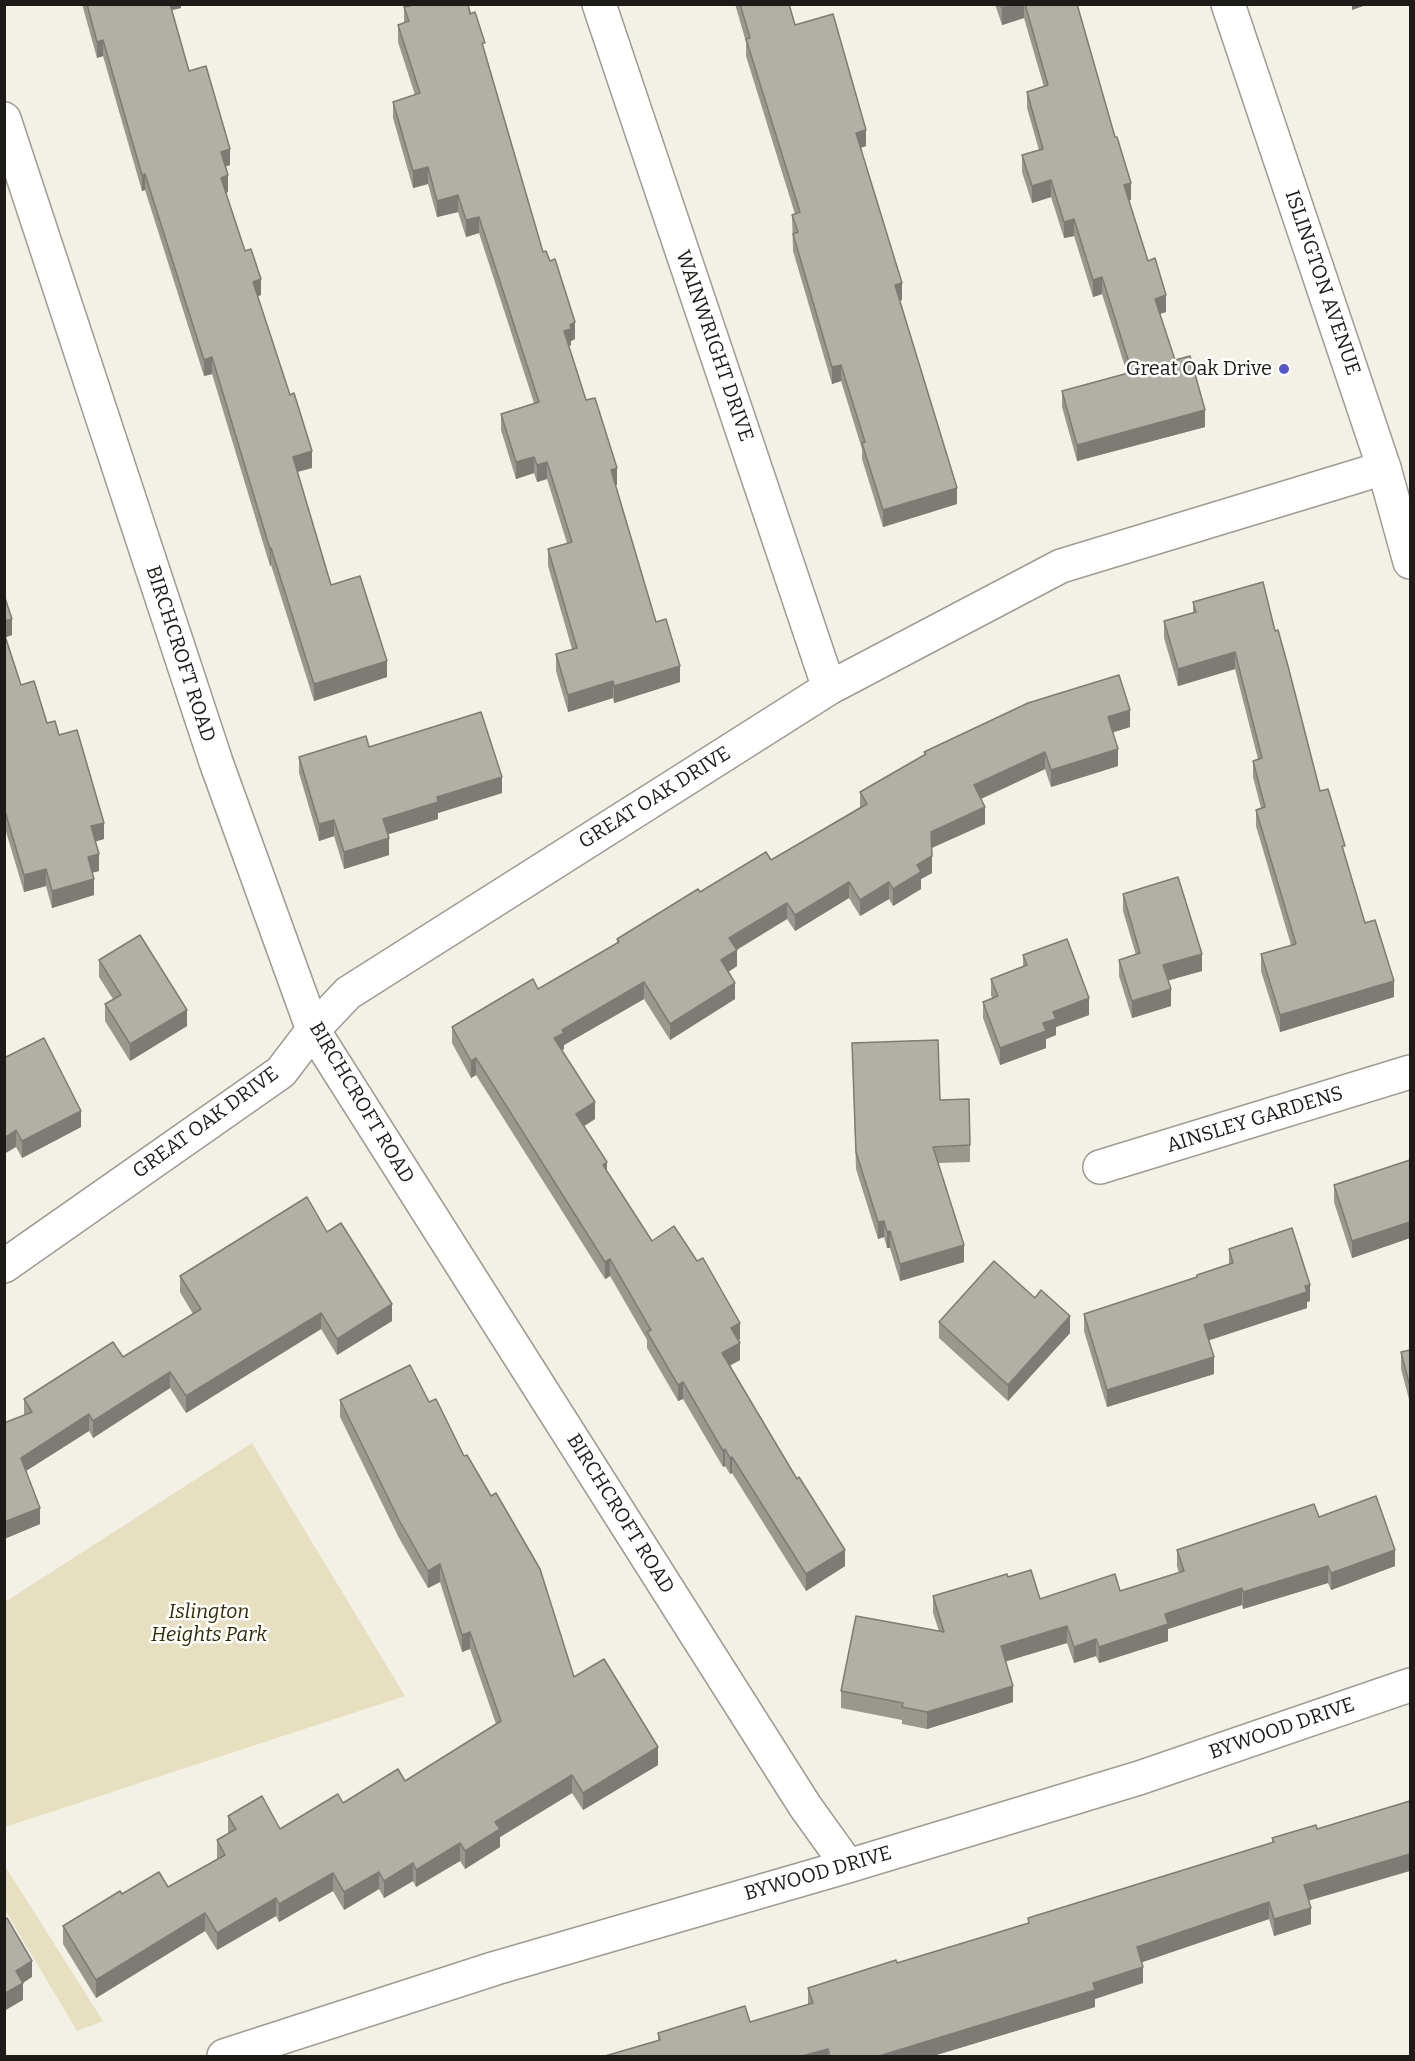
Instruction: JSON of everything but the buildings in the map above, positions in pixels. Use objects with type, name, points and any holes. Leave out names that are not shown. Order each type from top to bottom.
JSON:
[{"type":"street","name":"WAINWRIGHT DRIVE","points":[[599,4],[829,688]]},
{"type":"street","name":"ISLINGTON AVENUE","points":[[1228,4],[1384,468],[1410,562]]},
{"type":"street","name":"BIRCHCROFT ROAD","points":[[4,119],[216,762],[313,1030],[805,1806],[848,1866]]},
{"type":"street","name":"GREAT OAK DRIVE","points":[[4,1266],[281,1072],[313,1030],[348,993],[829,688],[1061,566],[1384,468]]},
{"type":"street","name":"AINSLEY GARDENS","points":[[1100,1167],[1410,1072]]},
{"type":"street","name":"BYWOOD DRIVE","points":[[224,2056],[496,1968],[848,1866],[1139,1778],[1410,1685]]},
{"type":"green space","name":"Islington Heights Park","points":[[252,1443],[405,1696],[5,1827],[5,1602]]},
{"type":"green space","points":[[5,1866],[103,2021],[77,2031],[5,1910]]},
{"type":"place","name":"Great Oak Drive","points":[[1284,369]]}]
